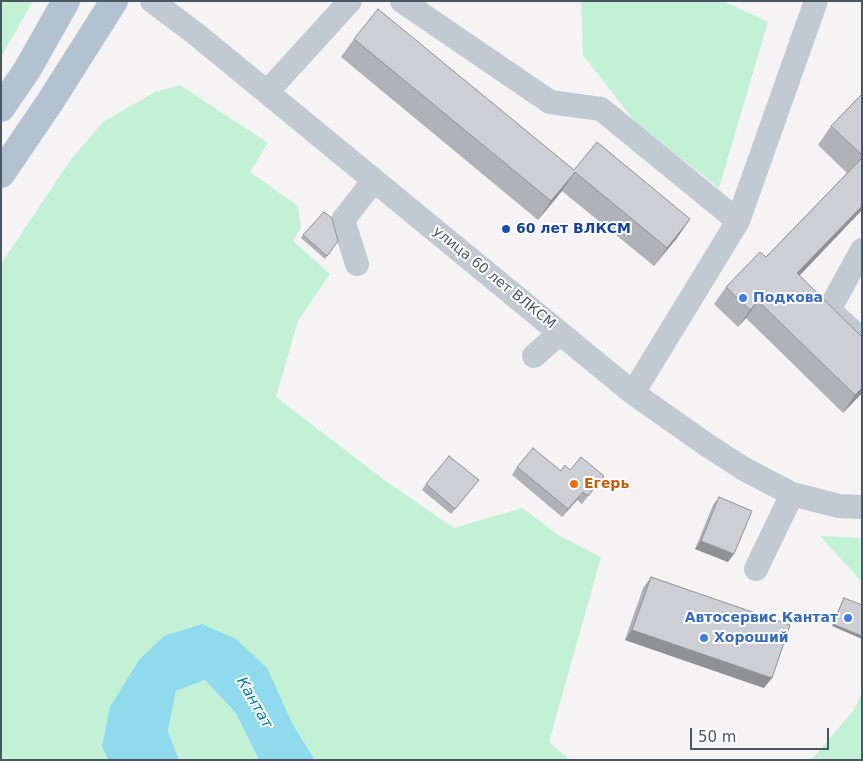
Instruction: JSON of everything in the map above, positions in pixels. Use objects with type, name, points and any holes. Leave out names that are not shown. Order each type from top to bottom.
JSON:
[{"type":"main road","points":[[1,108],[27,70],[66,1]]},
{"type":"main road","points":[[1,174],[50,102],[114,1]]},
{"type":"street","name":"улица 60 лет ВЛКСМ","points":[[152,1],[196,34],[633,392],[707,445],[744,469],[792,494],[839,506],[862,507]]},
{"type":"street","points":[[267,92],[350,1]]},
{"type":"street","points":[[402,1],[550,102],[601,108],[738,221]]},
{"type":"street","points":[[633,392],[738,221],[816,1]]},
{"type":"street","points":[[357,264],[343,220],[374,180]]},
{"type":"street","points":[[862,250],[829,310],[862,340]]},
{"type":"street","points":[[534,356],[560,333]]},
{"type":"street","points":[[756,569],[792,494]]},
{"type":"green space","points":[[1,1],[33,1],[1,57]]},
{"type":"green space","points":[[581,1],[723,1],[768,22],[719,188],[636,123],[583,55]]},
{"type":"green space","points":[[180,85],[268,143],[250,172],[298,206],[301,227],[293,241],[330,274],[298,321],[276,397],[387,482],[454,528],[522,508],[560,536],[601,557],[549,742],[570,760],[315,760],[236,639],[102,746],[108,760],[1,760],[1,264],[69,162],[103,122],[155,92]]},
{"type":"green space","points":[[820,536],[862,538],[862,582]]},
{"type":"green space","points":[[206,680],[236,713],[259,760],[179,760],[168,731],[176,691]]},
{"type":"green space","points":[[862,692],[862,760],[811,760],[854,710]]},
{"type":"water","name":"Кантат","points":[[202,624],[236,639],[267,668],[293,725],[315,760],[259,760],[236,713],[205,680],[176,691],[168,731],[179,760],[108,760],[102,746],[110,707],[139,660],[164,636]]},
{"type":"building","points":[[378,9],[574,170],[597,142],[690,219],[667,248],[575,172],[551,201],[354,39]]},
{"type":"building","points":[[862,94],[862,155],[831,126]]},
{"type":"building","points":[[862,158],[862,206],[797,273],[862,337],[862,388],[855,395],[758,301],[750,310],[726,287],[760,252],[766,257]]},
{"type":"building","points":[[324,212],[332,218],[338,241],[327,256],[303,235]]},
{"type":"building","points":[[533,448],[561,471],[565,465],[570,470],[581,457],[604,476],[588,496],[583,492],[568,509],[517,467]]},
{"type":"building","points":[[449,456],[479,480],[455,509],[426,484]]},
{"type":"building","points":[[719,497],[752,511],[734,554],[701,541]]},
{"type":"building","name":"Хороший","points":[[651,577],[790,625],[772,678],[632,630]]},
{"type":"building","name":"Автосервис Кантат","points":[[844,598],[862,605],[862,636],[833,624]]},
{"type":"place","name":"60 лет ВЛКСМ","points":[[506,229]]},
{"type":"place","name":"Подкова","points":[[743,298]]},
{"type":"place","name":"Егерь","points":[[574,484]]},
{"type":"place","name":"Автосервис Кантат","points":[[848,618]]},
{"type":"place","name":"Хороший","points":[[704,638]]}]
